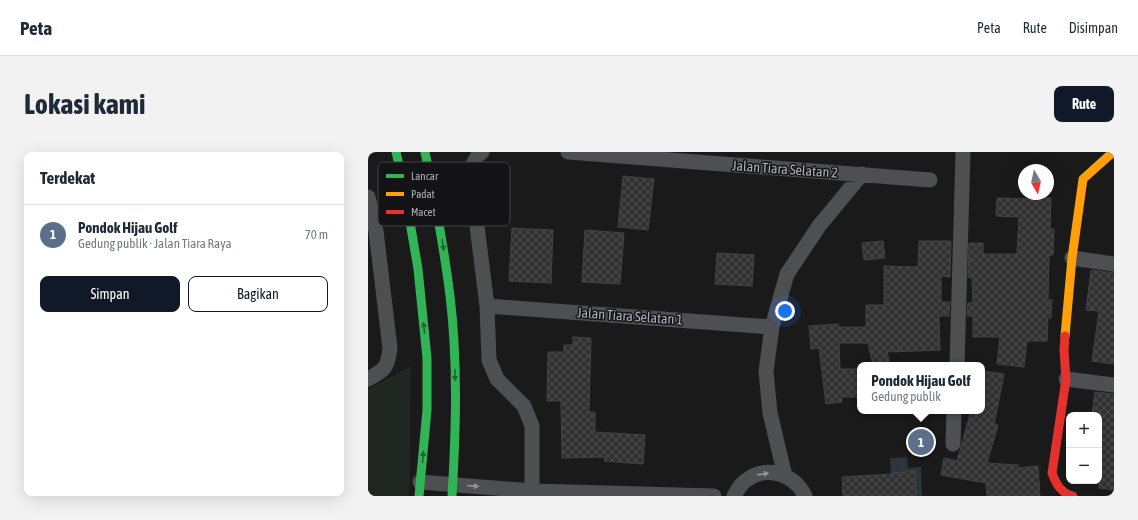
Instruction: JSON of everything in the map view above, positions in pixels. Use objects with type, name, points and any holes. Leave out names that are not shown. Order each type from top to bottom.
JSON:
[{"type":"street","points":[[396,152],[398,162]]},
{"type":"street","points":[[425,152],[427,162]]},
{"type":"street","points":[[474,162],[478,155],[482,152]]},
{"type":"street","name":"Jalan Tiara Selatan 2","points":[[568,152],[930,180]]},
{"type":"street","points":[[956,362],[963,152]]},
{"type":"street","points":[[1070,496],[1057,486],[1052,473],[1066,379],[1064,350],[1072,258],[1083,179],[1113,152]]},
{"type":"street","points":[[785,476],[770,414],[766,372],[772,327],[787,274],[820,226],[862,174]]},
{"type":"street","points":[[368,197],[376,230],[390,348],[388,363],[378,374],[368,379]]},
{"type":"street","points":[[411,226],[418,269],[427,358],[427,410],[420,489],[532,494],[714,496]]},
{"type":"street","points":[[440,226],[450,297],[455,364],[456,434],[453,490]]},
{"type":"street","points":[[477,226],[487,306],[489,360],[497,379],[524,406],[532,426],[532,494]]},
{"type":"street","points":[[1072,258],[1114,264]]},
{"type":"street","name":"Jalan Tiara Selatan 1","points":[[487,306],[772,327]]},
{"type":"street","points":[[1066,379],[1114,385]]},
{"type":"street","points":[[953,444],[954,414]]},
{"type":"street","points":[[734,496],[739,486],[748,479],[759,474],[773,473],[785,476],[796,484],[805,496]]},
{"type":"shaded area","points":[[411,366],[409,496],[368,496],[368,389]]},
{"type":"shaded area","points":[[907,457],[908,468],[921,467],[922,496],[892,496],[890,458]]},
{"type":"building","points":[[623,176],[654,179],[648,230],[618,227]]},
{"type":"building","points":[[997,198],[1018,199],[1018,200],[1051,200],[1050,229],[1054,229],[1053,255],[1049,255],[1048,300],[1052,300],[1051,318],[1048,318],[1047,341],[1027,341],[1024,367],[997,364],[1000,337],[973,337],[973,316],[967,316],[968,303],[973,303],[972,278],[968,277],[969,243],[983,243],[983,254],[1017,254],[1019,217],[996,216]]},
{"type":"building","points":[[512,228],[553,230],[551,283],[509,281]]},
{"type":"building","points":[[585,230],[624,233],[620,284],[582,282]]},
{"type":"building","points":[[883,241],[885,258],[864,260],[862,243]]},
{"type":"building","points":[[919,241],[951,241],[950,277],[941,276],[941,302],[950,302],[949,316],[939,316],[940,350],[887,352],[889,362],[872,362],[868,343],[839,343],[840,369],[857,369],[857,397],[841,397],[842,402],[826,404],[819,348],[811,349],[809,326],[838,324],[838,327],[866,327],[866,305],[884,305],[884,266],[918,267]]},
{"type":"building","points":[[717,253],[754,255],[752,286],[715,284]]},
{"type":"building","points":[[1091,270],[1114,273],[1114,364],[1092,361],[1099,311],[1086,310]]},
{"type":"building","points":[[573,337],[591,338],[589,412],[595,412],[595,432],[645,435],[643,464],[604,461],[605,457],[562,458],[561,401],[547,401],[548,352],[564,352],[564,345],[573,345]]},
{"type":"building","points":[[985,371],[1004,374],[994,424],[998,425],[987,463],[1018,465],[1018,468],[1038,466],[1040,496],[987,496],[986,483],[941,475],[944,458],[957,461],[970,414],[985,414]]},
{"type":"building","points":[[1095,392],[1114,394],[1114,490],[1099,488],[1099,484],[1102,484],[1102,412],[1092,412]]},
{"type":"building","points":[[915,471],[916,496],[843,496],[842,477]]},
{"type":"traffic: fast","points":[[396,152],[398,162]]},
{"type":"traffic: fast","points":[[425,152],[427,162]]},
{"type":"traffic: fast","points":[[411,226],[418,269],[427,358],[427,410],[419,496]]},
{"type":"traffic: fast","points":[[439,226],[453,321],[456,396],[452,496]]},
{"type":"traffic: slow","points":[[1065,336],[1072,258],[1083,179],[1113,152]]},
{"type":"traffic: jam","points":[[1065,336],[1064,350],[1066,379],[1052,473],[1060,488],[1065,493],[1073,496]]},
{"type":"place","name":"Pondok Hijau Golf","points":[[921,442]]}]
